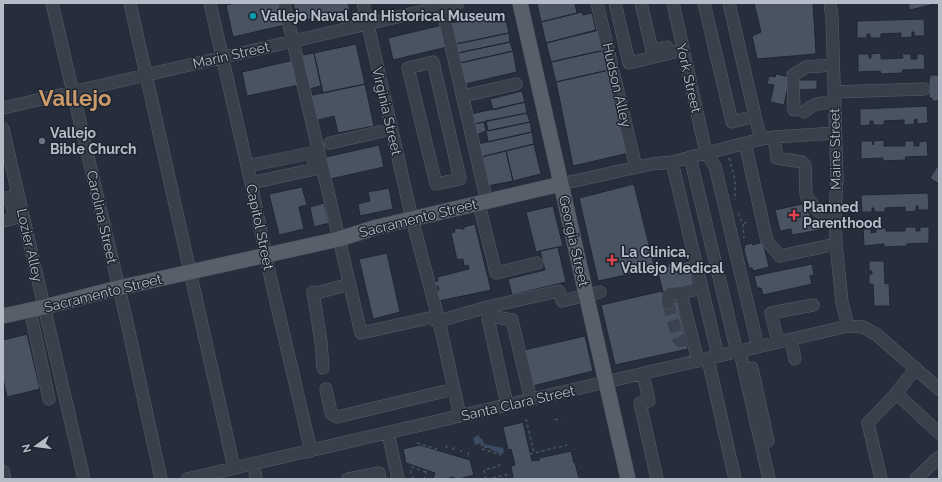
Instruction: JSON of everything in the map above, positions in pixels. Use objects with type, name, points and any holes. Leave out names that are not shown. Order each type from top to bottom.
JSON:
[{"type":"main road","name":"Georgia Street","points":[[520,3],[561,184],[593,294],[606,382],[628,479]]},
{"type":"main road","name":"Sacramento Street","points":[[3,316],[118,288],[339,239],[377,227],[561,184]]},
{"type":"street","name":"Carolina Street","points":[[52,3],[162,479]]},
{"type":"street","points":[[132,3],[146,74],[234,468]]},
{"type":"street","name":"Capitol Street","points":[[210,3],[311,451]]},
{"type":"street","points":[[284,3],[361,333],[429,318],[439,320],[487,307],[560,291],[562,301],[593,294]]},
{"type":"street","name":"Virginia Street","points":[[362,3],[412,220],[439,320],[460,416]]},
{"type":"street","name":"Marin Street","points":[[3,108],[367,24],[442,5],[458,3]]},
{"type":"street","name":"Hudson Alley","points":[[597,3],[636,167]]},
{"type":"street","points":[[615,3],[629,63],[682,47]]},
{"type":"street","points":[[641,3],[652,50],[682,47]]},
{"type":"street","name":"York Street","points":[[673,3],[706,153],[715,166],[758,347]]},
{"type":"street","points":[[704,3],[732,122],[755,116]]},
{"type":"street","points":[[729,3],[761,139]]},
{"type":"street","name":"Maine Street","points":[[830,3],[832,18],[835,133],[836,244],[842,302],[848,326]]},
{"type":"street","points":[[442,5],[463,96],[496,273],[537,263]]},
{"type":"street","points":[[433,62],[460,179],[436,184],[424,135],[408,68],[433,62]]},
{"type":"street","points":[[833,65],[806,67],[793,75],[799,111],[834,97],[924,89]]},
{"type":"street","points":[[463,96],[516,84]]},
{"type":"street","name":"Lozier Alley","points":[[3,129],[84,479]]},
{"type":"street","points":[[330,143],[392,129]]},
{"type":"street","name":"Sacramento Street","points":[[561,184],[651,164],[672,162],[761,139],[835,133]]},
{"type":"street","points":[[774,137],[777,158],[802,162],[806,167],[806,194],[808,199],[819,212],[835,212]]},
{"type":"street","points":[[745,143],[767,241],[780,256],[836,244]]},
{"type":"street","points":[[247,166],[311,153],[315,169],[251,183]]},
{"type":"street","points":[[690,157],[769,479]]},
{"type":"street","points":[[672,162],[702,288],[708,359],[735,479]]},
{"type":"street","points":[[3,199],[10,197],[15,218],[3,221]]},
{"type":"street","points":[[323,368],[321,342],[313,293],[350,284]]},
{"type":"street","points":[[668,303],[668,297],[670,294],[682,293],[702,288]]},
{"type":"street","points":[[682,293],[689,340],[708,359]]},
{"type":"street","points":[[778,342],[772,313],[813,305]]},
{"type":"street","points":[[30,310],[49,398]]},
{"type":"street","points":[[507,405],[488,318],[496,317],[512,320],[530,400]]},
{"type":"street","points":[[848,326],[863,327],[876,334],[939,389]]},
{"type":"street","name":"Santa Clara Street","points":[[186,479],[848,326]]},
{"type":"street","points":[[790,340],[795,359]]},
{"type":"street","points":[[752,368],[777,479]]},
{"type":"street","points":[[881,479],[868,423],[896,393],[916,368]]},
{"type":"street","points":[[643,373],[650,401],[640,403],[657,479]]},
{"type":"street","points":[[326,389],[331,413],[337,417],[454,389]]},
{"type":"street","points":[[896,393],[939,432]]},
{"type":"street","points":[[388,433],[398,479]]},
{"type":"street","points":[[916,479],[939,457]]},
{"type":"street","points":[[254,464],[256,479]]},
{"type":"street","points":[[3,471],[5,479]]},
{"type":"street","points":[[348,479],[379,473],[380,479]]},
{"type":"path","points":[[732,166],[735,179],[736,206]]},
{"type":"path","points":[[737,212],[743,224],[744,239]]},
{"type":"path","points":[[743,224],[750,222]]},
{"type":"path","points":[[657,269],[688,260]]},
{"type":"path","points":[[555,420],[561,418]]},
{"type":"path","points":[[526,419],[534,453]]},
{"type":"path","points":[[417,443],[440,450]]},
{"type":"path","points":[[530,454],[567,445]]},
{"type":"path","points":[[482,449],[501,455]]},
{"type":"path","points":[[499,464],[500,466],[484,470],[487,479],[511,474]]},
{"type":"path","points":[[413,479],[411,472],[412,467],[426,471],[423,479]]},
{"type":"path","points":[[505,475],[506,479]]},
{"type":"water","points":[[479,435],[484,444],[503,448],[504,453],[499,454],[490,448],[484,448],[484,446],[481,446],[480,443],[475,445],[473,438]]},
{"type":"building","points":[[236,3],[280,3],[285,25],[233,37],[226,5]]},
{"type":"building","points":[[293,3],[348,3],[350,10],[297,22]]},
{"type":"building","points":[[537,3],[575,3],[577,13],[541,22]]},
{"type":"building","points":[[754,3],[813,3],[816,54],[757,59],[752,36],[761,32]]},
{"type":"building","points":[[908,3],[939,3],[910,10]]},
{"type":"building","points":[[504,11],[509,33],[456,44],[451,23]]},
{"type":"building","points":[[582,12],[583,15],[592,13],[596,30],[546,43],[541,22]]},
{"type":"building","points":[[924,19],[925,36],[914,36],[914,32],[912,32],[912,37],[901,38],[901,33],[881,34],[881,38],[870,38],[870,34],[867,34],[867,38],[857,38],[857,21]]},
{"type":"building","points":[[442,25],[447,47],[393,60],[388,38]]},
{"type":"building","points":[[599,30],[605,50],[551,62],[546,43]]},
{"type":"building","points":[[509,33],[510,42],[458,53],[456,44]]},
{"type":"building","points":[[510,42],[513,51],[460,63],[458,53]]},
{"type":"building","points":[[356,44],[365,84],[323,93],[314,53]]},
{"type":"building","points":[[605,50],[609,70],[556,82],[551,62]]},
{"type":"building","points":[[513,51],[517,72],[465,84],[460,63]]},
{"type":"building","points":[[314,53],[321,86],[309,89],[302,55]]},
{"type":"building","points":[[881,53],[881,59],[903,58],[902,54],[911,54],[911,59],[917,59],[917,54],[924,54],[925,69],[902,70],[903,73],[881,74],[880,71],[858,72],[858,54],[869,54],[869,58],[871,58],[871,54]]},
{"type":"building","points":[[294,60],[299,85],[247,96],[242,72]]},
{"type":"building","points":[[609,70],[629,153],[573,166],[556,82]]},
{"type":"building","points":[[776,74],[790,77],[784,105],[770,102],[774,85],[767,84],[769,76],[775,77]]},
{"type":"building","points":[[930,75],[939,75],[939,101],[932,101],[932,98],[929,98]]},
{"type":"building","points":[[796,80],[817,80],[817,89],[797,90]]},
{"type":"building","points":[[365,84],[374,126],[338,133],[334,116],[314,121],[308,96]]},
{"type":"building","points":[[522,91],[525,102],[493,110],[490,99]]},
{"type":"building","points":[[525,102],[527,113],[474,124],[471,114]]},
{"type":"building","points":[[927,106],[928,123],[917,124],[917,119],[914,120],[915,124],[904,125],[904,120],[884,121],[884,125],[873,125],[873,121],[870,121],[870,125],[860,126],[860,109]]},
{"type":"building","points":[[527,113],[530,122],[488,131],[486,121]]},
{"type":"building","points":[[484,122],[486,131],[476,135],[474,124]]},
{"type":"building","points":[[530,122],[532,132],[488,142],[486,131]]},
{"type":"building","points":[[532,132],[534,144],[481,157],[478,144]]},
{"type":"building","points":[[884,140],[884,146],[905,146],[905,141],[914,141],[914,146],[919,146],[919,142],[927,141],[928,156],[905,157],[906,160],[883,161],[883,158],[861,159],[861,141],[872,141],[873,145],[874,141]]},
{"type":"building","points":[[534,144],[541,174],[513,181],[506,151]]},
{"type":"building","points":[[379,145],[384,167],[330,179],[326,157]]},
{"type":"building","points":[[506,151],[513,181],[488,186],[481,157]]},
{"type":"building","points":[[939,164],[939,184],[930,178]]},
{"type":"building","points":[[634,184],[655,269],[598,281],[579,198]]},
{"type":"building","points":[[302,187],[307,205],[299,207],[304,229],[279,235],[269,194]]},
{"type":"building","points":[[389,188],[393,209],[360,216],[358,204],[370,201],[368,192]]},
{"type":"building","points":[[928,193],[929,210],[918,210],[918,206],[916,206],[916,211],[905,212],[905,207],[885,208],[885,212],[874,212],[874,208],[872,208],[872,212],[862,212],[861,195]]},
{"type":"building","points":[[324,203],[329,223],[314,227],[310,207]]},
{"type":"building","name":"Planned Parenthood","points":[[802,204],[815,221],[818,221],[820,230],[792,235],[791,229],[780,231],[775,210]]},
{"type":"building","points":[[553,206],[563,246],[536,252],[526,212]]},
{"type":"building","points":[[475,224],[491,290],[439,301],[437,291],[439,290],[438,286],[436,287],[435,281],[438,281],[437,277],[469,269],[468,265],[464,266],[463,259],[457,260],[451,233],[455,232],[454,229],[464,229],[464,227]]},
{"type":"building","points":[[905,227],[916,227],[916,231],[920,231],[920,227],[929,227],[929,243],[907,244],[907,246],[884,247],[884,244],[864,246],[863,229],[871,229],[871,233],[876,232],[876,228],[886,228],[886,231],[905,231]]},
{"type":"building","points":[[763,242],[769,267],[753,271],[752,268],[749,268],[744,250],[745,245],[752,243],[753,245]]},
{"type":"building","points":[[558,247],[566,282],[512,295],[508,279],[545,270],[540,251]]},
{"type":"building","points":[[387,253],[400,312],[373,319],[359,259]]},
{"type":"building","points":[[689,261],[694,284],[663,292],[657,269]]},
{"type":"building","points":[[869,261],[884,261],[885,284],[889,283],[890,306],[874,306],[873,284],[869,284],[869,274],[872,274],[872,271],[869,271]]},
{"type":"building","points":[[812,264],[814,275],[810,276],[812,284],[763,295],[761,288],[757,288],[754,276]]},
{"type":"building","points":[[662,291],[664,304],[677,301],[688,349],[615,365],[601,305]]},
{"type":"building","points":[[27,334],[40,389],[7,397],[3,379],[3,340]]},
{"type":"building","points":[[585,336],[593,371],[533,386],[524,350]]},
{"type":"building","points":[[523,422],[532,461],[571,451],[579,479],[513,479],[511,466],[515,465],[511,449],[508,450],[503,427]]},
{"type":"building","points":[[420,445],[470,460],[474,475],[459,479],[450,477],[449,479],[433,479],[435,473],[406,463],[403,449]]},
{"type":"tunnel","points":[[668,303],[678,339],[680,341],[686,340]]},
{"type":"place","name":"Vallejo Naval and Historical Museum","points":[[253,16]]},
{"type":"place","name":"Vallejo Bible Church","points":[[42,141]]},
{"type":"place","name":"Planned Parenthood","points":[[794,215]]},
{"type":"place","name":"La Clinica, Vallejo Medical","points":[[612,260]]},
{"type":"district","name":"Vallejo","points":[[75,98]]}]
